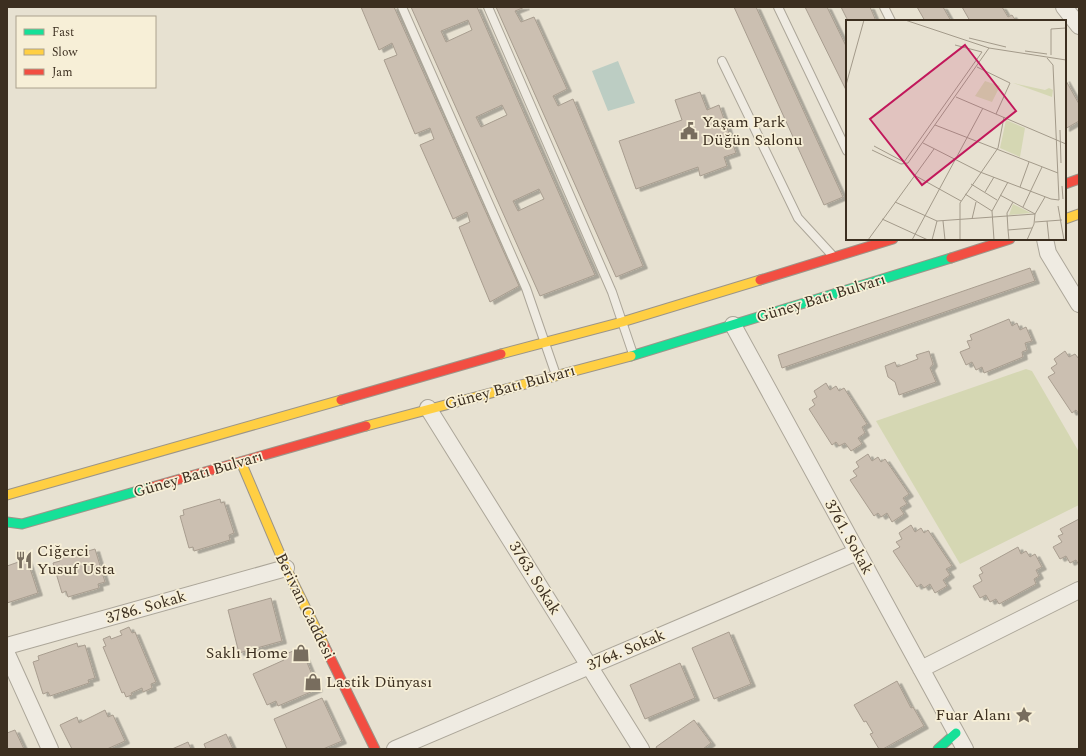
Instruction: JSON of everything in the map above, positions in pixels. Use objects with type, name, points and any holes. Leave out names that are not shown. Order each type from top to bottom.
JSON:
[{"type":"street","points":[[1064,7],[1079,26]]},
{"type":"street","points":[[1066,184],[1079,179]]},
{"type":"street","points":[[1066,219],[1079,214]]},
{"type":"street","name":"Güney Batı Bulvarı","points":[[8,495],[544,342],[622,322],[834,258],[888,240]]},
{"type":"street","name":"Güney Batı Bulvarı","points":[[7,522],[22,524],[428,408],[634,355],[1007,240]]},
{"type":"street","points":[[1046,240],[1048,253],[1079,304]]},
{"type":"street","name":"3761. Sokak","points":[[733,325],[965,749]]},
{"type":"street","name":"3763. Sokak","points":[[428,408],[641,749]]},
{"type":"street","name":"Berivan Caddesi","points":[[241,462],[286,568],[375,749]]},
{"type":"street","name":"3764. Sokak","points":[[395,749],[857,552]]},
{"type":"street","name":"3786. Sokak","points":[[7,646],[286,568]]},
{"type":"street","points":[[921,669],[1079,590]]},
{"type":"street","points":[[7,654],[50,749]]},
{"type":"street","points":[[938,749],[956,733]]},
{"type":"lane","points":[[402,7],[526,288],[556,374]]},
{"type":"lane","points":[[488,7],[606,278],[634,355]]},
{"type":"lane","points":[[778,7],[846,149]]},
{"type":"lane","points":[[884,7],[890,20]]},
{"type":"lane","points":[[722,61],[798,218],[834,258]]},
{"type":"green space","points":[[1026,369],[1032,371],[1079,452],[1079,505],[960,564],[876,421]]},
{"type":"shaded area","points":[[618,61],[635,103],[608,111],[592,71]]},
{"type":"building","points":[[361,7],[394,7],[519,286],[490,302],[459,227],[470,222],[467,212],[453,219],[420,145],[434,139],[430,128],[415,134],[384,60],[397,55],[392,43],[379,50]]},
{"type":"building","points":[[411,7],[477,7],[595,275],[540,296]],"holes":[[[468,20],[472,30],[446,42],[441,31]],[[502,105],[507,115],[481,127],[476,117]],[[539,189],[544,199],[518,211],[513,201]]]},
{"type":"building","points":[[496,7],[525,7],[515,11],[521,22],[534,17],[567,89],[553,96],[558,106],[573,99],[643,266],[616,277]]},
{"type":"building","points":[[734,7],[756,7],[843,197],[824,205]]},
{"type":"building","points":[[805,7],[827,7],[846,46],[846,90]]},
{"type":"building","points":[[841,7],[870,7],[876,20],[848,20]]},
{"type":"building","points":[[917,7],[943,7],[950,20],[924,20]]},
{"type":"building","points":[[962,7],[1002,7],[1008,17],[1012,15],[1015,20],[969,20]]},
{"type":"building","points":[[1066,81],[1079,104],[1079,121],[1066,128]]},
{"type":"building","name":"Yaşam Park Düğün Salonu","points":[[700,92],[707,110],[719,105],[736,153],[724,157],[727,166],[700,176],[698,167],[636,189],[619,141],[682,120],[675,100]]},
{"type":"building","points":[[1030,268],[1035,281],[782,368],[778,355]]},
{"type":"building","points":[[1009,319],[1012,326],[1017,323],[1020,330],[1026,327],[1032,341],[1025,343],[1027,350],[1022,352],[1023,357],[984,373],[982,367],[976,370],[972,362],[966,365],[960,352],[970,348],[967,341],[972,340],[970,335]]},
{"type":"building","points":[[929,351],[933,364],[930,368],[936,382],[899,395],[895,382],[888,377],[885,366],[895,362],[897,367],[918,359],[916,355]]},
{"type":"building","points":[[1065,351],[1069,357],[1075,354],[1079,359],[1079,414],[1076,410],[1072,413],[1048,377],[1055,373],[1051,368],[1057,364],[1054,359]]},
{"type":"building","points":[[826,383],[830,390],[836,386],[839,391],[844,388],[867,424],[862,427],[865,433],[858,438],[862,444],[851,451],[845,443],[839,446],[836,442],[832,445],[809,409],[815,405],[812,400],[817,397],[814,391]]},
{"type":"building","points":[[868,454],[872,461],[878,457],[881,462],[885,459],[909,494],[903,498],[907,504],[900,508],[904,514],[892,522],[887,513],[881,517],[878,513],[874,516],[850,480],[857,476],[853,471],[859,467],[856,462]]},
{"type":"building","points":[[220,499],[221,503],[224,502],[234,533],[229,535],[230,540],[194,551],[193,547],[189,548],[180,516],[184,515],[183,510]]},
{"type":"building","points":[[1079,519],[1079,565],[1076,560],[1070,563],[1066,556],[1060,559],[1053,547],[1062,542],[1058,536],[1063,534],[1060,529]]},
{"type":"building","points":[[911,525],[915,532],[921,528],[924,533],[928,530],[952,566],[946,569],[950,575],[943,580],[947,586],[935,593],[930,584],[924,588],[921,584],[917,587],[893,551],[900,547],[896,542],[902,539],[899,533]]},
{"type":"building","points":[[1018,547],[1021,554],[1026,551],[1030,557],[1035,554],[1042,567],[1036,570],[1039,576],[1034,579],[1036,584],[999,604],[996,599],[990,602],[986,595],[980,598],[973,586],[982,581],[979,575],[983,573],[980,568]]},
{"type":"building","points":[[87,549],[88,551],[95,549],[105,582],[98,584],[99,588],[68,597],[66,591],[62,593],[53,563],[60,561],[59,558]]},
{"type":"building","points":[[27,559],[38,593],[7,603],[7,566]]},
{"type":"building","points":[[271,598],[282,641],[239,653],[228,610]]},
{"type":"building","points":[[129,627],[132,633],[135,632],[156,682],[151,684],[152,688],[143,692],[142,688],[126,697],[124,692],[122,693],[103,647],[106,646],[103,639],[110,636],[111,639],[122,635],[120,631]]},
{"type":"building","points":[[729,632],[751,684],[714,699],[692,648]]},
{"type":"building","points":[[77,643],[78,647],[85,645],[95,678],[88,680],[89,683],[50,696],[48,692],[43,694],[33,662],[39,660],[38,656]]},
{"type":"building","points":[[301,648],[318,689],[278,706],[276,701],[267,705],[253,674],[284,660],[283,655]]},
{"type":"building","points":[[680,663],[695,698],[645,719],[630,685]]},
{"type":"building","points":[[897,681],[911,708],[913,707],[924,726],[883,749],[879,749],[870,734],[873,733],[866,721],[864,722],[854,705]]},
{"type":"building","points":[[322,698],[342,741],[323,749],[287,749],[274,719]]},
{"type":"building","points":[[105,710],[108,717],[113,715],[125,741],[107,749],[72,749],[60,725],[77,717],[79,723]]},
{"type":"building","points":[[694,720],[711,743],[703,749],[657,749],[656,747]]},
{"type":"building","points":[[15,730],[24,749],[7,749],[7,733]]},
{"type":"building","points":[[226,734],[233,749],[206,749],[204,744]]},
{"type":"building","points":[[188,742],[191,749],[172,749]]},
{"type":"traffic: fast","points":[[631,356],[951,258]]},
{"type":"traffic: fast","points":[[7,522],[22,524],[152,487]]},
{"type":"traffic: fast","points":[[938,749],[956,733]]},
{"type":"traffic: slow","points":[[1066,219],[1079,214]]},
{"type":"traffic: slow","points":[[501,354],[622,322],[760,280]]},
{"type":"traffic: slow","points":[[366,426],[631,356]]},
{"type":"traffic: slow","points":[[7,495],[341,400]]},
{"type":"traffic: slow","points":[[241,462],[286,568],[324,645]]},
{"type":"traffic: jam","points":[[1066,184],[1079,179]]},
{"type":"traffic: jam","points":[[760,280],[890,240]]},
{"type":"traffic: jam","points":[[951,258],[1007,240]]},
{"type":"traffic: jam","points":[[341,400],[501,354]]},
{"type":"traffic: jam","points":[[152,487],[366,426]]},
{"type":"traffic: jam","points":[[324,645],[375,749]]},
{"type":"place","name":"Yaşam Park Düğün Salonu","points":[[689,131]]},
{"type":"place","name":"Ciğerci Yusuf Usta","points":[[24,560]]},
{"type":"place","name":"Saklı Home","points":[[301,653]]},
{"type":"place","name":"Lastik Dünyası","points":[[313,682]]},
{"type":"place","name":"Fuar Alanı","points":[[1024,715]]}]
